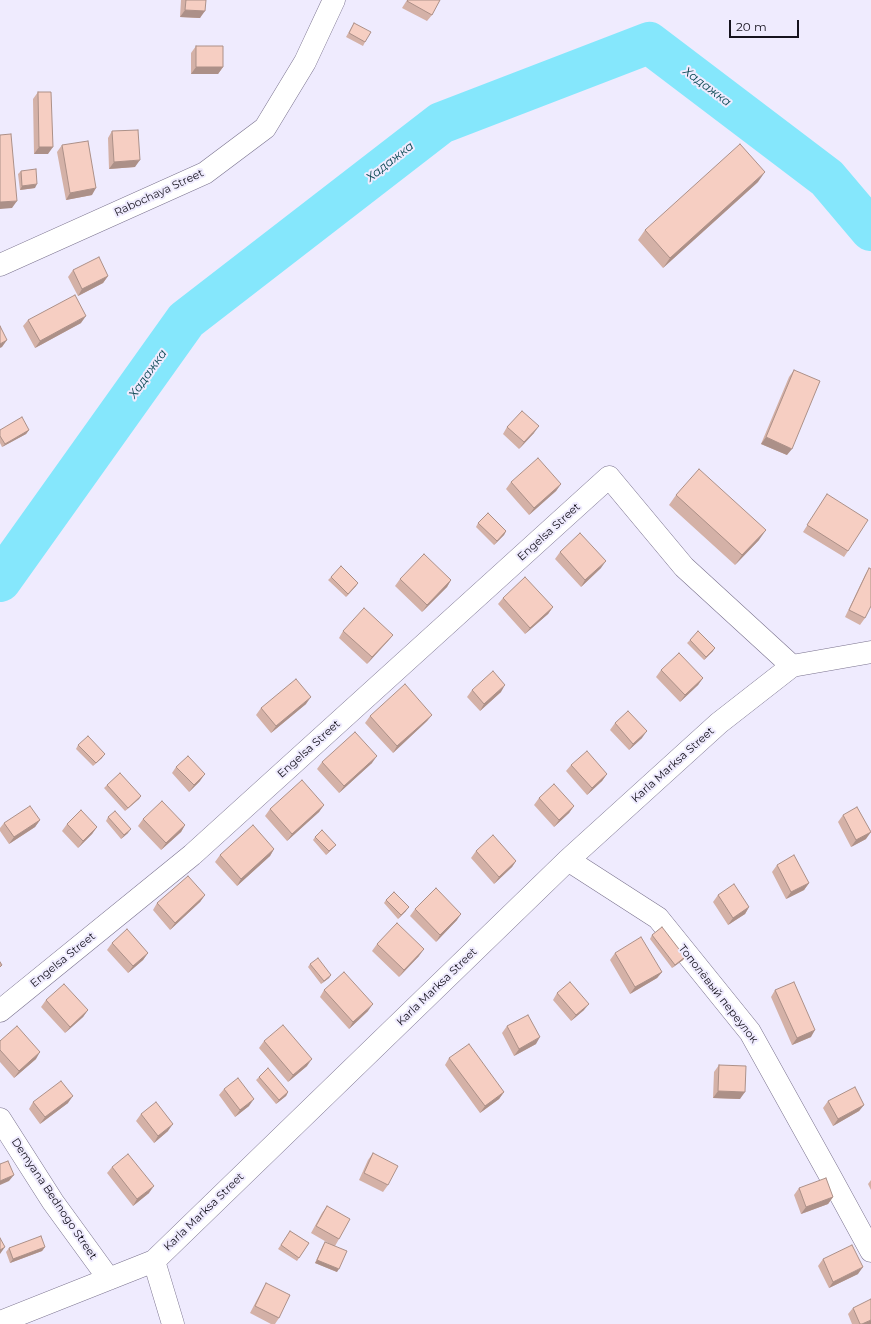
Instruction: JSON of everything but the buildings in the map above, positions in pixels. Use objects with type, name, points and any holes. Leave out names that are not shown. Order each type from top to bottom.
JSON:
[{"type":"street","name":"Rabochaya Street","points":[[0,265],[206,173],[265,128],[305,62],[334,0]]},
{"type":"street","name":"Engelsa Street","points":[[0,1011],[192,855],[609,477],[684,567],[792,666]]},
{"type":"street","name":"Karla Marksa Street","points":[[0,1322],[154,1261],[568,860],[719,723],[792,666],[871,652]]},
{"type":"street","name":"Тополёвый переулок","points":[[568,860],[658,918],[750,1032],[830,1174],[871,1251]]},
{"type":"street","name":"Demyana Bednogo Street","points":[[0,1118],[53,1202],[109,1279]]},
{"type":"street","points":[[154,1261],[173,1324]]},
{"type":"waterway","name":"Хадажка","points":[[0,581],[186,320],[441,123],[649,43],[827,178],[871,230]]}]
